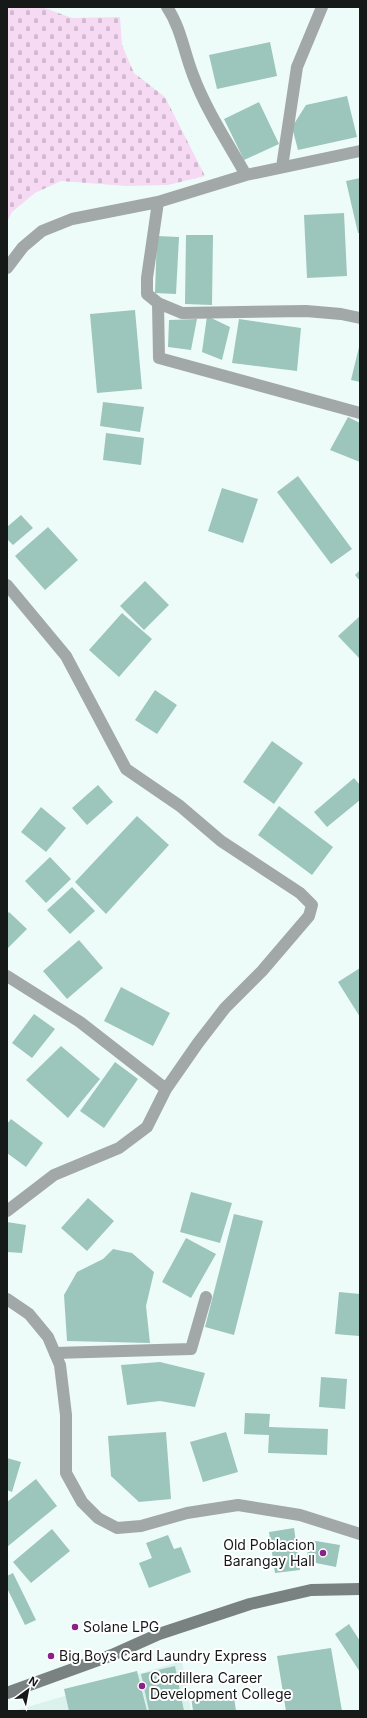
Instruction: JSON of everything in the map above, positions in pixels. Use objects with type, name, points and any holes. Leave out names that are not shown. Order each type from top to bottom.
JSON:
[{"type":"main road","points":[[7,1693],[112,1655],[159,1634],[250,1604],[311,1590],[360,1589]]},
{"type":"street","points":[[167,7],[182,37],[193,75],[206,103],[246,175]]},
{"type":"street","points":[[282,167],[296,67],[322,7]]},
{"type":"street","points":[[7,268],[24,246],[42,231],[72,219],[158,202],[246,175],[360,151]]},
{"type":"street","points":[[158,202],[147,278],[148,294],[158,303],[182,313],[306,311],[341,314],[360,318]]},
{"type":"street","points":[[158,303],[159,358],[360,413]]},
{"type":"street","points":[[7,585],[66,656],[126,769],[180,806],[221,841],[300,893],[312,905],[309,916],[262,971],[225,1008],[198,1043],[166,1089],[147,1127],[119,1148],[54,1175],[7,1211]]},
{"type":"street","points":[[7,976],[80,1022],[166,1089]]},
{"type":"street","points":[[55,1353],[191,1349],[206,1297]]},
{"type":"street","points":[[7,1299],[29,1314],[48,1337],[55,1353],[60,1366],[66,1415],[66,1473],[82,1502],[98,1518],[117,1528],[141,1526],[187,1513],[238,1505],[300,1515],[360,1534]]},
{"type":"shaded area","name":"Cordillera Career Development College","points":[[182,1661],[191,1711],[14,1711]]},
{"type":"green space","points":[[7,7],[42,7],[72,18],[120,17],[122,45],[134,73],[165,97],[205,176],[168,185],[126,186],[61,181],[35,193],[12,212],[7,222]]},
{"type":"building","points":[[270,42],[277,76],[217,89],[209,55]]},
{"type":"building","points":[[347,96],[357,137],[298,150],[292,127],[306,105]]},
{"type":"building","points":[[259,102],[279,144],[244,160],[224,119]]},
{"type":"building","points":[[360,178],[360,233],[358,233],[346,181]]},
{"type":"building","points":[[344,213],[347,276],[307,278],[304,215]]},
{"type":"building","points":[[186,235],[213,235],[212,305],[185,304]]},
{"type":"building","points":[[157,236],[179,237],[176,294],[155,293]]},
{"type":"building","points":[[135,310],[142,389],[97,393],[90,314]]},
{"type":"building","points":[[207,316],[230,327],[222,360],[202,352]]},
{"type":"building","points":[[197,319],[191,350],[168,347],[169,320]]},
{"type":"building","points":[[239,319],[301,328],[297,371],[232,363]]},
{"type":"building","points":[[360,347],[360,382],[351,380]]},
{"type":"building","points":[[103,402],[144,407],[140,432],[100,426]]},
{"type":"building","points":[[348,417],[360,423],[360,462],[330,450]]},
{"type":"building","points":[[106,433],[144,438],[141,465],[103,460]]},
{"type":"building","points":[[298,476],[352,549],[331,564],[277,492]]},
{"type":"building","points":[[222,488],[258,499],[243,543],[208,531]]},
{"type":"building","points":[[21,515],[33,528],[13,545],[7,539],[7,527]]},
{"type":"building","points":[[48,527],[78,560],[45,590],[15,556]]},
{"type":"building","points":[[360,570],[360,581],[355,575]]},
{"type":"building","points":[[145,581],[169,605],[144,630],[120,606]]},
{"type":"building","points":[[122,613],[152,639],[119,677],[89,650]]},
{"type":"building","points":[[360,616],[360,657],[359,658],[338,636]]},
{"type":"building","points":[[155,690],[177,705],[157,734],[135,720]]},
{"type":"building","points":[[272,741],[303,763],[274,804],[243,782]]},
{"type":"building","points":[[354,778],[360,785],[360,800],[327,827],[314,812]]},
{"type":"building","points":[[98,785],[113,802],[87,825],[72,808]]},
{"type":"building","points":[[279,806],[333,847],[312,875],[258,835]]},
{"type":"building","points":[[41,807],[66,828],[46,852],[21,832]]},
{"type":"building","points":[[137,816],[169,845],[106,914],[75,882]]},
{"type":"building","points":[[50,857],[71,879],[46,903],[25,881]]},
{"type":"building","points":[[72,887],[95,911],[70,934],[47,910]]},
{"type":"building","points":[[9,912],[27,929],[7,949],[7,914]]},
{"type":"building","points":[[79,940],[103,968],[67,999],[43,971]]},
{"type":"building","points":[[360,968],[360,1017],[338,982]]},
{"type":"building","points":[[121,987],[170,1013],[153,1046],[104,1021]]},
{"type":"building","points":[[34,1014],[55,1029],[32,1058],[12,1043]]},
{"type":"building","points":[[61,1046],[100,1079],[68,1118],[26,1080]]},
{"type":"building","points":[[115,1062],[138,1079],[104,1128],[80,1111]]},
{"type":"building","points":[[11,1119],[43,1143],[26,1167],[7,1153],[7,1124]]},
{"type":"building","points":[[191,1192],[232,1203],[220,1243],[180,1232]]},
{"type":"building","points":[[88,1198],[114,1221],[87,1251],[61,1228]]},
{"type":"building","points":[[234,1214],[263,1221],[234,1335],[205,1327]]},
{"type":"building","points":[[7,1222],[26,1225],[22,1253],[7,1252]]},
{"type":"building","points":[[186,1238],[216,1254],[191,1298],[162,1282]]},
{"type":"building","points":[[113,1249],[132,1253],[154,1272],[146,1306],[150,1343],[67,1341],[64,1295],[77,1272],[103,1259]]},
{"type":"building","points":[[339,1292],[360,1294],[359,1336],[335,1334]]},
{"type":"building","points":[[160,1362],[205,1373],[195,1407],[160,1401],[127,1405],[121,1365]]},
{"type":"building","points":[[321,1377],[347,1379],[345,1409],[319,1407]]},
{"type":"building","points":[[245,1413],[270,1414],[269,1427],[328,1429],[327,1455],[268,1453],[269,1435],[244,1434]]},
{"type":"building","points":[[166,1432],[171,1499],[139,1502],[111,1476],[108,1436]]},
{"type":"building","points":[[226,1432],[238,1472],[203,1482],[190,1442]]},
{"type":"building","points":[[7,1458],[21,1462],[12,1492],[7,1490]]},
{"type":"building","points":[[36,1479],[57,1506],[7,1547],[7,1502]]},
{"type":"building","points":[[294,1528],[300,1570],[275,1573],[269,1532]]},
{"type":"building","points":[[52,1529],[70,1551],[31,1583],[13,1562]]},
{"type":"building","points":[[168,1535],[174,1549],[181,1547],[191,1572],[149,1588],[139,1563],[152,1558],[146,1543]]},
{"type":"building","name":"Old Poblacion Barangay Hall","points":[[310,1540],[340,1545],[336,1567],[306,1561]]},
{"type":"building","points":[[13,1573],[36,1620],[25,1625],[7,1588],[7,1576]]},
{"type":"building","points":[[349,1624],[360,1641],[360,1672],[335,1634]]},
{"type":"building","points":[[331,1648],[342,1711],[286,1711],[277,1656]]},
{"type":"building","points":[[175,1666],[184,1711],[149,1711],[141,1674]]},
{"type":"building","points":[[137,1671],[147,1711],[69,1711],[64,1689]]},
{"type":"building","points":[[233,1690],[236,1711],[193,1711],[191,1696]]},
{"type":"place","name":"Old Poblacion Barangay Hall","points":[[323,1553]]},
{"type":"place","name":"Solane LPG","points":[[75,1627]]},
{"type":"place","name":"Big Boys Card Laundry Express","points":[[51,1656]]},
{"type":"place","name":"Cordillera Career Development College","points":[[142,1686]]}]
